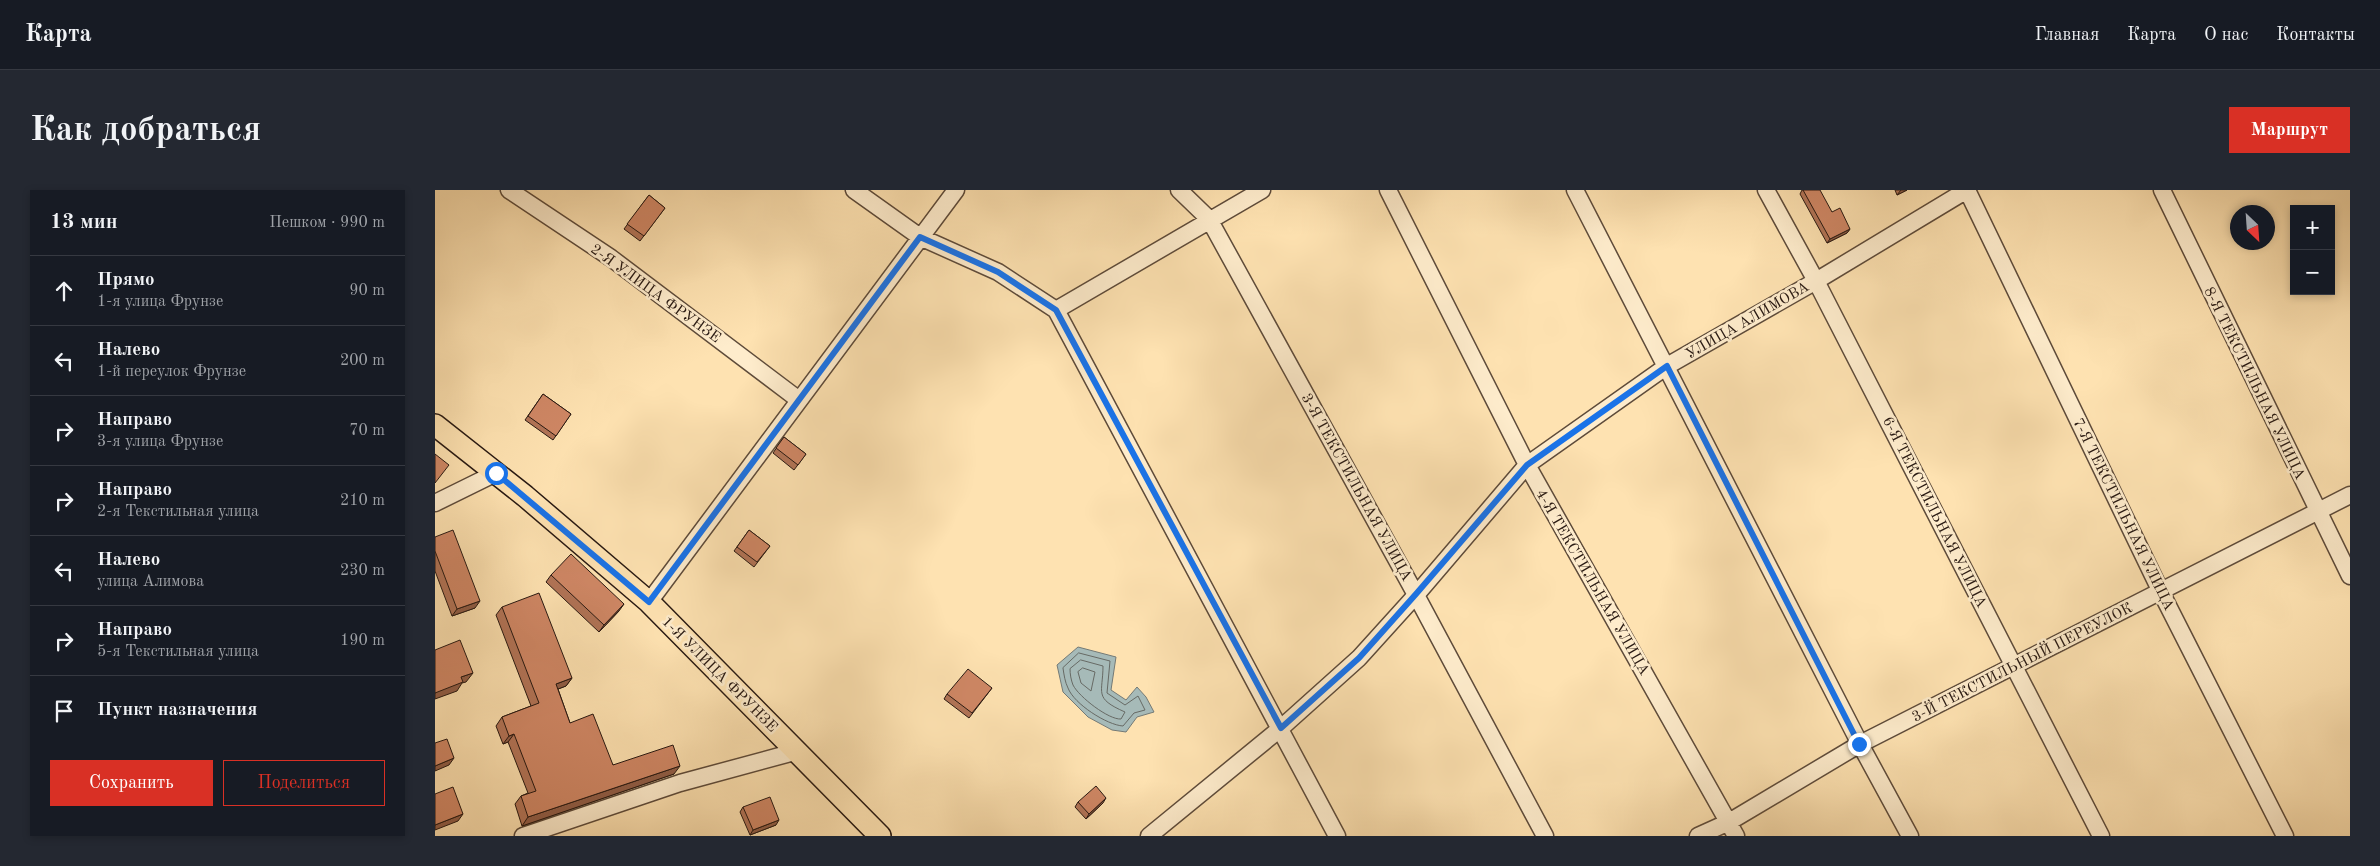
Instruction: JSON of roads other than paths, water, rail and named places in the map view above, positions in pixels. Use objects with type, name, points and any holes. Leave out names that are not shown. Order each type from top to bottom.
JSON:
[{"type":"main road","name":"1-Я УЛИЦА ФРУНЗЕ","points":[[435,425],[496,473],[649,602],[881,836]]},
{"type":"street","name":"2-Я УЛИЦА ФРУНЗЕ","points":[[509,190],[611,258],[799,400]]},
{"type":"street","points":[[854,190],[920,237],[998,272],[1056,310],[1337,836]]},
{"type":"street","points":[[649,602],[956,190]]},
{"type":"street","name":"3-Я ТЕКСТИЛЬНАЯ УЛИЦА","points":[[1179,190],[1209,219],[1416,594],[1545,836]]},
{"type":"street","points":[[1056,310],[1209,219],[1262,190]]},
{"type":"street","name":"4-Я ТЕКСТИЛЬНАЯ УЛИЦА","points":[[1388,190],[1527,465],[1733,829]]},
{"type":"street","points":[[1575,190],[1667,366],[1859,744],[1910,836]]},
{"type":"street","name":"6-Я ТЕКСТИЛЬНАЯ УЛИЦА","points":[[1766,190],[1816,281],[2101,836]]},
{"type":"street","name":"УЛИЦА АЛИМОВА","points":[[1149,836],[1281,728],[1359,658],[1527,465],[1667,366],[1816,281],[1967,190]]},
{"type":"street","name":"7-Я ТЕКСТИЛЬНАЯ УЛИЦА","points":[[1967,190],[2161,592],[2285,836]]},
{"type":"street","name":"8-Я ТЕКСТИЛЬНАЯ УЛИЦА","points":[[2162,190],[2350,576]]},
{"type":"street","points":[[435,503],[496,473]]},
{"type":"street","name":"3-Й ТЕКСТИЛЬНЫЙ ПЕРЕУЛОК","points":[[1699,836],[1733,829],[1859,744],[2318,513],[2350,495]]},
{"type":"street","points":[[523,836],[680,783],[798,751]]},
{"type":"water","points":[[1078,647],[1116,657],[1111,690],[1126,700],[1137,687],[1146,697],[1154,712],[1137,717],[1126,732],[1112,730],[1088,717],[1063,692],[1057,665]]}]
